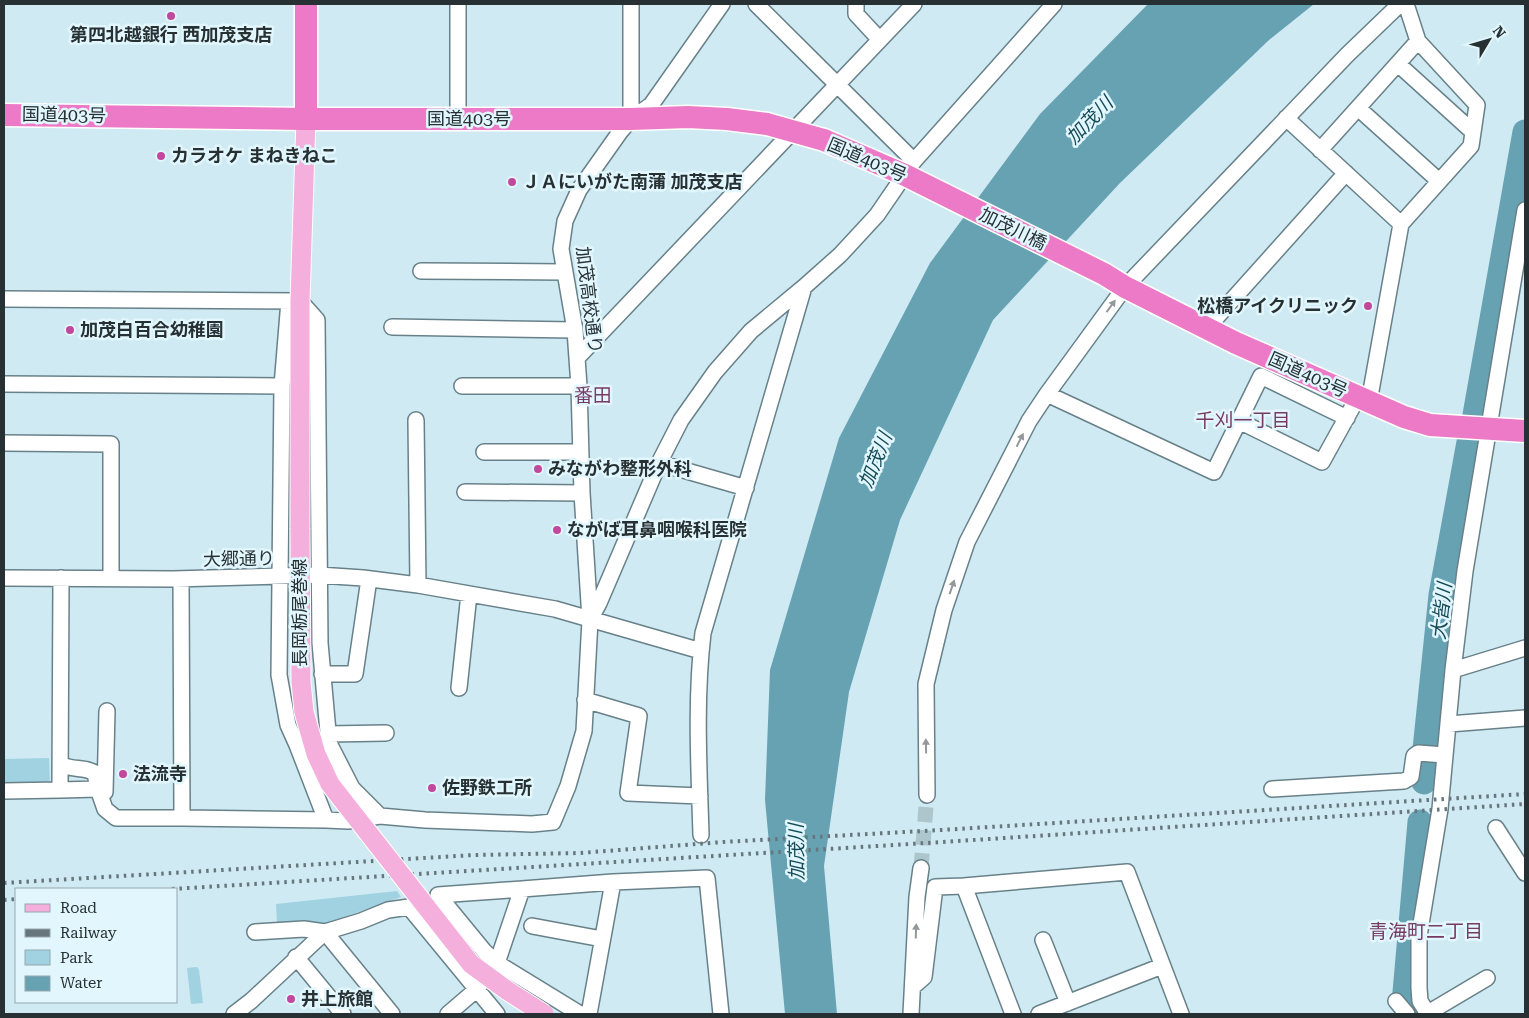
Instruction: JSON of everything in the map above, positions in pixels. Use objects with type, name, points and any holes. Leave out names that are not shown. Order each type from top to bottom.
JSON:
[{"type":"highway","points":[[306,4],[306,119]]},
{"type":"highway","name":"国道403号","points":[[4,115],[306,119],[631,119],[688,117],[767,124],[824,140],[914,173]]},
{"type":"highway","name":"加茂川橋","points":[[914,173],[1104,274]]},
{"type":"highway","name":"国道403号","points":[[1104,274],[1125,287],[1207,328],[1404,417],[1430,425],[1525,431]]},
{"type":"main road","name":"長岡栃尾巻線","points":[[306,119],[295,301],[301,682],[304,712],[316,754],[330,784],[471,964],[544,1014]]},
{"type":"street","points":[[458,4],[458,119]]},
{"type":"street","points":[[631,4],[631,119]]},
{"type":"street","name":"加茂高校通り","points":[[380,816],[425,820],[532,824],[553,822],[568,786],[584,731],[590,620],[575,330],[561,249],[565,221],[579,190],[620,132],[631,119],[651,105],[722,4]]},
{"type":"street","points":[[756,4],[838,84],[914,173]]},
{"type":"street","points":[[856,4],[856,14],[880,40]]},
{"type":"street","points":[[577,358],[914,4]]},
{"type":"street","points":[[590,620],[659,463],[681,420],[715,372],[751,331],[804,288],[840,255],[877,215],[1054,4]]},
{"type":"street","points":[[927,794],[926,684],[944,610],[967,542],[1029,422],[1047,394],[1125,287],[1346,55],[1400,4]]},
{"type":"street","points":[[1239,422],[1322,462],[1347,418],[1363,400],[1402,224],[1471,146],[1477,105],[1418,41],[1406,4]]},
{"type":"street","points":[[1320,150],[1418,41]]},
{"type":"street","points":[[1398,64],[1473,132]]},
{"type":"street","points":[[1358,108],[1439,181]]},
{"type":"street","points":[[1286,118],[1402,224]]},
{"type":"street","points":[[1207,328],[1346,173]]},
{"type":"street","points":[[1487,978],[1428,1014],[1420,1001],[1419,936],[1440,809],[1435,755],[1449,724],[1453,670],[1465,571],[1525,210]]},
{"type":"street","points":[[421,271],[564,272]]},
{"type":"street","points":[[701,835],[698,753],[703,633],[804,288]]},
{"type":"street","points":[[4,299],[295,301],[317,320],[319,575],[322,674],[329,743],[352,788],[380,816]]},
{"type":"street","points":[[295,301],[282,386],[279,675],[288,725],[326,820]]},
{"type":"street","points":[[392,327],[575,330]]},
{"type":"street","points":[[1047,394],[1214,472],[1261,376],[1347,418]]},
{"type":"street","points":[[4,384],[282,386]]},
{"type":"street","points":[[462,386],[579,386]]},
{"type":"street","points":[[416,420],[418,585]]},
{"type":"street","points":[[4,443],[111,444],[111,578]]},
{"type":"street","points":[[484,452],[580,452]]},
{"type":"street","points":[[659,463],[746,488]]},
{"type":"street","points":[[465,492],[582,493]]},
{"type":"street","name":"大郷通り","points":[[4,578],[181,579],[319,575],[369,579],[418,585],[555,609],[701,651]]},
{"type":"street","points":[[60,790],[61,578]]},
{"type":"street","points":[[181,579],[182,818]]},
{"type":"street","points":[[322,674],[355,674],[369,579]]},
{"type":"street","points":[[459,688],[469,594]]},
{"type":"street","points":[[1453,670],[1525,648]]},
{"type":"street","points":[[585,700],[639,716],[628,793],[700,796]]},
{"type":"street","points":[[105,809],[107,711]]},
{"type":"street","points":[[1449,724],[1525,718]]},
{"type":"street","points":[[328,734],[386,733]]},
{"type":"street","points":[[1272,789],[1404,781],[1411,777],[1414,756],[1418,753],[1435,755]]},
{"type":"street","points":[[61,764],[67,768],[89,769],[95,773],[105,809],[116,818],[256,818],[348,821],[380,816]]},
{"type":"street","points":[[4,791],[98,789]]},
{"type":"street","points":[[1496,828],[1525,873]]},
{"type":"street","points":[[911,1014],[917,897],[921,868]]},
{"type":"street","points":[[913,987],[924,977],[934,887],[1127,872],[1181,1014]]},
{"type":"street","points":[[580,1014],[497,963],[484,951],[438,895],[614,882],[707,878],[721,1014]]},
{"type":"street","points":[[588,1014],[614,882]]},
{"type":"street","points":[[964,886],[1013,1014]]},
{"type":"street","points":[[448,1014],[476,990],[497,963],[522,889]]},
{"type":"street","points":[[234,1014],[251,1001],[325,932],[388,910],[409,907],[492,1009],[507,1014]]},
{"type":"street","points":[[532,926],[602,939]]},
{"type":"street","points":[[255,932],[304,929],[325,932],[392,1014]]},
{"type":"street","points":[[1043,940],[1068,1003]]},
{"type":"street","points":[[296,957],[343,1014]]},
{"type":"street","points":[[1039,1014],[1162,966]]},
{"type":"street","points":[[1396,1008],[1407,1014]]},
{"type":"green space","points":[[49,758],[50,785],[4,786],[4,759]]},
{"type":"green space","points":[[397,891],[401,897],[327,923],[277,924],[276,904]]},
{"type":"green space","points":[[197,967],[203,1003],[191,1004],[187,968]]},
{"type":"water","name":"加茂川","points":[[1148,4],[1314,4],[1269,40],[1120,183],[993,320],[900,520],[849,692],[824,866],[837,1014],[785,1014],[765,800],[770,670],[839,438],[930,263],[1040,114]]},
{"type":"waterway","name":"大皆川","points":[[1475,415],[1525,132]]},
{"type":"waterway","name":"大皆川","points":[[1424,782],[1425,749],[1441,595],[1469,442]]},
{"type":"waterway","name":"大皆川","points":[[1412,1007],[1405,992],[1420,822]]},
{"type":"waterway","name":"大皆川","points":[[1404,1003],[1405,992]]},
{"type":"tunnel","points":[[921,868],[927,795]]},
{"type":"railway","points":[[4,883],[474,855],[580,853],[723,842],[1525,794]]},
{"type":"railway","points":[[178,889],[1525,804]]},
{"type":"railway","points":[[4,900],[15,899]]},
{"type":"place","name":"第四北越銀行 西加茂支店","points":[[171,16]]},
{"type":"place","name":"カラオケ まねきねこ","points":[[161,156]]},
{"type":"place","name":"ＪＡにいがた南蒲 加茂支店","points":[[512,182]]},
{"type":"place","name":"松橋アイクリニック","points":[[1368,306]]},
{"type":"place","name":"加茂白百合幼稚園","points":[[70,330]]},
{"type":"place","name":"みながわ整形外科","points":[[538,469]]},
{"type":"place","name":"ながば耳鼻咽喉科医院","points":[[557,530]]},
{"type":"place","name":"法流寺","points":[[123,774]]},
{"type":"place","name":"佐野鉄工所","points":[[432,788]]},
{"type":"place","name":"井上旅館","points":[[291,999]]},
{"type":"district","name":"番田","points":[[593,395]]},
{"type":"district","name":"千刈一丁目","points":[[1243,420]]},
{"type":"district","name":"青海町二丁目","points":[[1426,931]]}]
